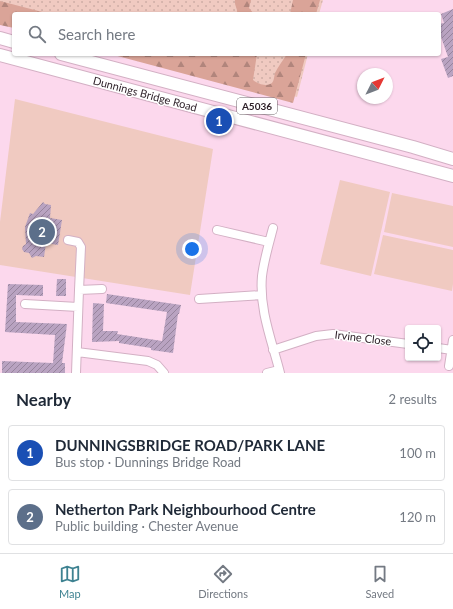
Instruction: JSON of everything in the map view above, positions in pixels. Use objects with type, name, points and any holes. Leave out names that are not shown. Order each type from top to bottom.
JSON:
[{"type":"highway","points":[[0,38],[12,41]]},
{"type":"highway","name":"Dunnings Bridge Road","points":[[0,55],[453,176]]},
{"type":"highway","name":"Dunnings Bridge Road","points":[[69,56],[406,145],[453,159]]},
{"type":"street","points":[[267,373],[280,371],[266,322],[262,295],[262,276],[272,228]]},
{"type":"street","points":[[217,230],[269,242]]},
{"type":"street","points":[[68,240],[78,242],[81,247],[76,373]]},
{"type":"street","points":[[79,290],[102,289]]},
{"type":"street","points":[[199,299],[262,295]]},
{"type":"street","points":[[25,304],[78,307]]},
{"type":"street","name":"Irvine Close","points":[[273,350],[316,336],[333,334],[405,344]]},
{"type":"street","points":[[449,366],[453,340]]},
{"type":"street","points":[[441,348],[452,350]]},
{"type":"street","points":[[77,352],[148,361],[157,365],[164,373]]},
{"type":"shaded area","points":[[0,0],[323,0],[320,12],[12,12],[12,15],[0,21]]},
{"type":"shaded area","points":[[137,56],[307,56],[297,97]]},
{"type":"shaded area","points":[[15,99],[213,149],[190,295],[0,265],[0,222]]},
{"type":"shaded area","points":[[340,180],[390,192],[371,276],[320,264]]},
{"type":"shaded area","points":[[392,193],[453,206],[453,247],[384,232]]},
{"type":"shaded area","points":[[383,235],[453,250],[452,291],[374,274]]},
{"type":"green space","points":[[235,0],[251,0],[249,8],[252,12],[237,12]]},
{"type":"green space","points":[[293,0],[320,0],[317,12],[290,12]]},
{"type":"green space","points":[[0,1],[42,12],[12,12],[12,28],[0,25]]},
{"type":"green space","points":[[117,56],[257,56],[253,80],[263,85],[268,85],[274,80],[275,73],[286,56],[305,56],[293,103]]},
{"type":"building","points":[[453,9],[453,76],[448,78],[441,59],[448,57],[441,37],[441,24],[444,23],[441,14]]},
{"type":"building","points":[[43,202],[51,205],[50,218],[62,220],[58,245],[46,243],[44,257],[36,256],[32,258],[29,253],[24,252],[22,249],[26,244],[25,227],[30,213],[33,214]]},
{"type":"building","points":[[57,279],[66,279],[66,296],[56,296]]},
{"type":"building","points":[[8,284],[43,285],[43,296],[16,295],[16,322],[67,324],[62,363],[65,363],[65,373],[2,373],[2,361],[53,363],[55,335],[5,332]]},
{"type":"building","points":[[107,294],[181,305],[178,314],[173,353],[119,343],[119,341],[92,342],[93,303],[104,304],[103,331],[118,331],[117,334],[162,341],[167,312],[106,303]]},
{"type":"place","name":"DUNNINGSBRIDGE ROAD/PARK LANE","points":[[219,121]]},
{"type":"place","name":"Netherton Park Neighbourhood Centre","points":[[42,232]]}]
